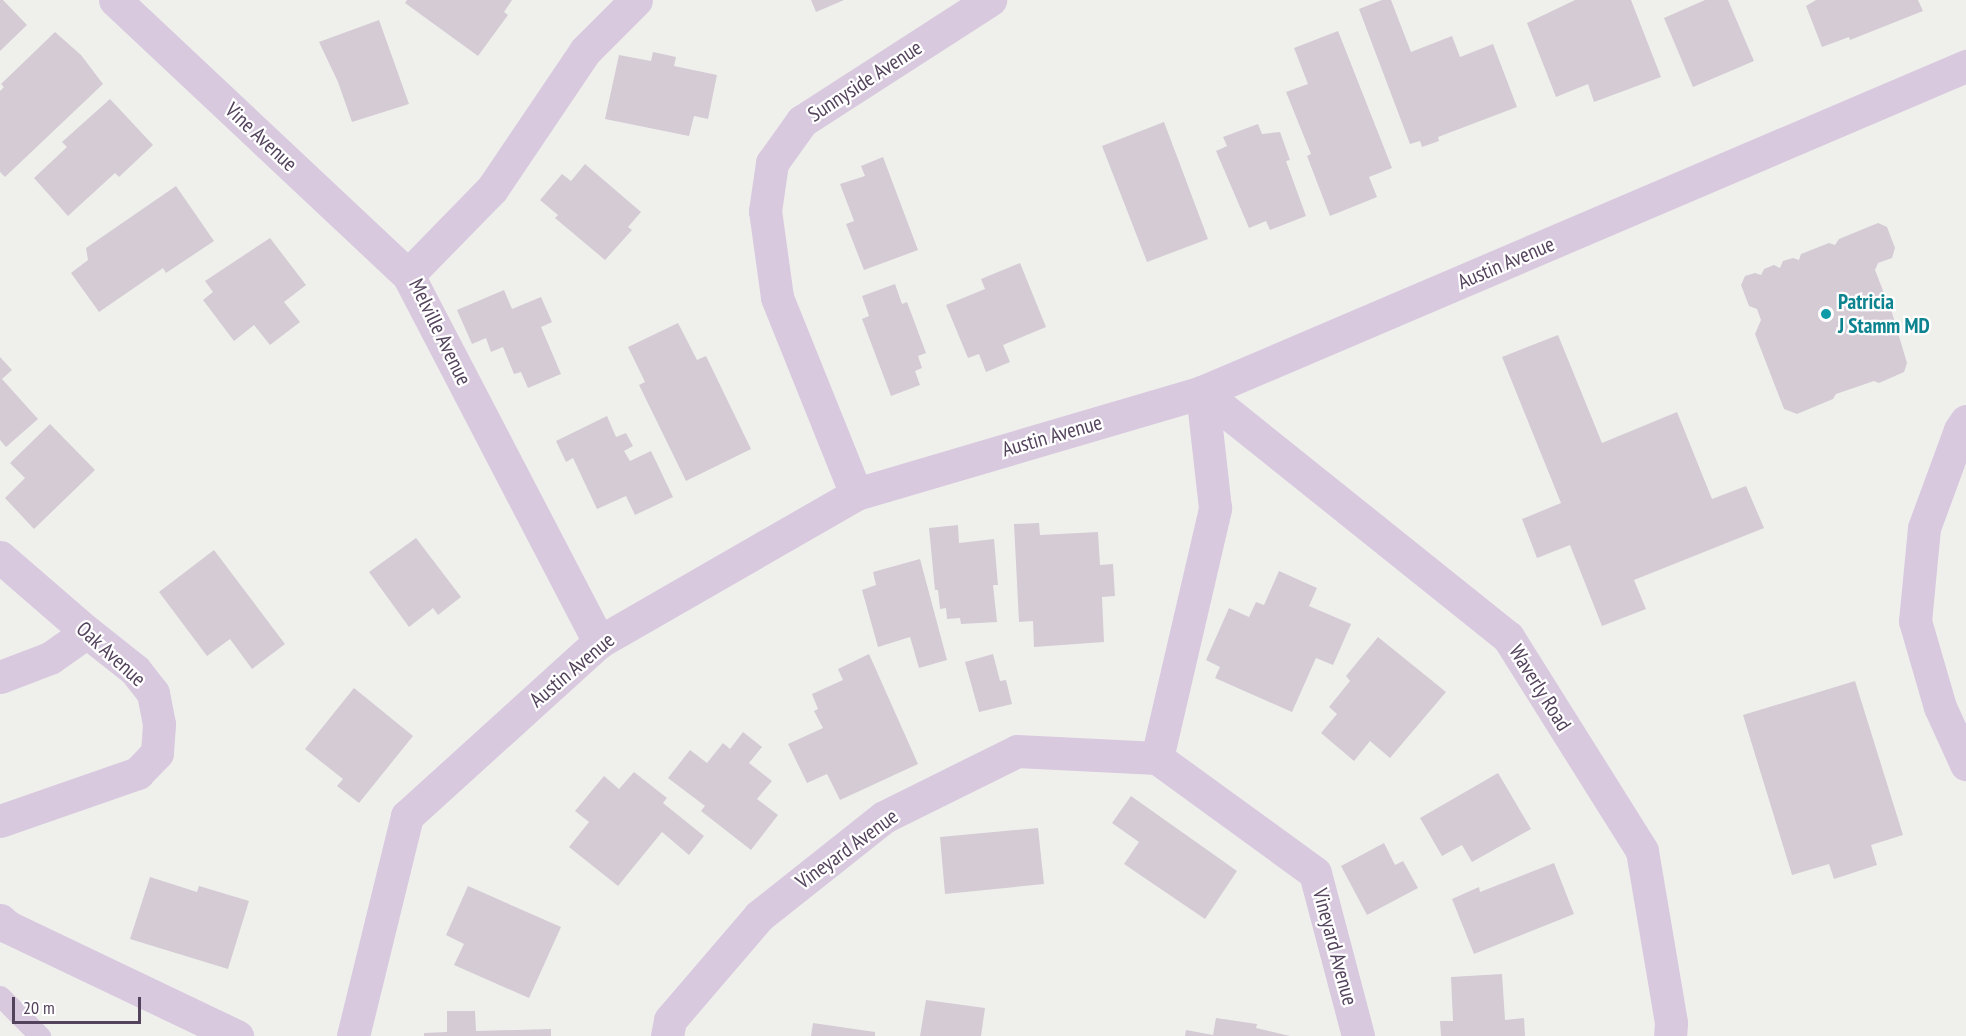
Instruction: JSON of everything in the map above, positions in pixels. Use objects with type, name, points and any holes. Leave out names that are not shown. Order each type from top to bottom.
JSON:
[{"type":"street","name":"Vine Avenue","points":[[115,0],[408,275]]},
{"type":"street","name":"Melville Avenue","points":[[599,642],[408,275],[492,189],[585,51],[636,0]]},
{"type":"street","name":"Sunnyside Avenue","points":[[856,494],[777,297],[765,211],[772,163],[802,121],[990,0]]},
{"type":"street","name":"Austin Avenue","points":[[353,1036],[407,816],[599,642],[856,494],[1202,392],[1966,66]]},
{"type":"street","points":[[1157,758],[1215,508],[1202,392]]},
{"type":"street","name":"Waverly Road","points":[[1202,392],[1508,637],[1642,851],[1671,1023],[1670,1036]]},
{"type":"street","points":[[1966,421],[1960,430],[1924,528],[1915,621],[1940,707],[1966,764]]},
{"type":"street","name":"Oak Avenue","points":[[0,557],[135,670],[153,693],[159,724],[158,753],[138,773],[0,821]]},
{"type":"street","points":[[0,677],[50,658],[87,632]]},
{"type":"street","name":"Vineyard Avenue","points":[[666,1036],[670,1020],[759,916],[884,817],[1017,751],[1157,758],[1315,873],[1358,1036]]},
{"type":"street","points":[[0,920],[8,927],[237,1036]]},
{"type":"lane","points":[[0,996],[18,1011],[40,1036]]},
{"type":"building","points":[[0,0],[3,0],[27,25],[0,51]]},
{"type":"building","points":[[407,0],[512,0],[504,12],[508,15],[478,56],[405,3]]},
{"type":"building","points":[[811,0],[844,0],[816,12]]},
{"type":"building","points":[[1382,0],[1391,0],[1411,52],[1452,36],[1460,57],[1493,44],[1517,107],[1438,137],[1439,141],[1422,147],[1420,141],[1410,144],[1359,9]]},
{"type":"building","points":[[1575,0],[1631,0],[1661,77],[1594,102],[1588,84],[1556,97],[1527,23]]},
{"type":"building","points":[[1705,0],[1728,0],[1754,61],[1693,87],[1664,18]]},
{"type":"building","points":[[1816,0],[1918,0],[1923,11],[1850,40],[1849,37],[1822,47],[1806,6]]},
{"type":"building","points":[[379,20],[409,104],[352,122],[338,82],[319,42]]},
{"type":"building","points":[[1338,31],[1392,168],[1369,177],[1377,197],[1330,216],[1307,156],[1311,154],[1286,92],[1308,84],[1294,48]]},
{"type":"building","points":[[55,32],[81,55],[103,84],[5,177],[0,172],[0,91],[4,87],[1,84]]},
{"type":"building","points":[[653,52],[676,57],[674,66],[717,75],[708,119],[694,116],[689,136],[605,119],[619,55],[651,61]]},
{"type":"building","points":[[110,99],[153,145],[119,177],[115,173],[68,216],[34,178],[67,147],[62,142]]},
{"type":"building","points":[[1164,122],[1208,239],[1147,262],[1102,146]]},
{"type":"building","points":[[1258,124],[1262,134],[1280,132],[1290,160],[1286,161],[1306,216],[1270,230],[1266,221],[1249,228],[1216,151],[1227,146],[1223,137]]},
{"type":"building","points":[[883,157],[918,250],[864,270],[846,224],[854,221],[840,184],[865,176],[861,166]]},
{"type":"building","points":[[585,164],[641,212],[628,227],[632,230],[605,260],[555,218],[558,215],[540,200],[562,174],[571,181]]},
{"type":"building","points":[[176,186],[214,241],[166,273],[163,268],[99,312],[71,273],[88,260],[86,248]]},
{"type":"building","name":"Patricia J Stamm MD","points":[[1878,223],[1887,227],[1895,248],[1892,258],[1878,263],[1875,270],[1884,293],[1881,302],[1890,306],[1907,363],[1904,372],[1879,383],[1874,381],[1836,394],[1833,399],[1797,414],[1784,409],[1755,334],[1761,320],[1757,309],[1749,306],[1741,285],[1745,276],[1755,273],[1761,275],[1764,269],[1774,265],[1780,268],[1783,261],[1793,258],[1799,260],[1801,254],[1829,243],[1835,245],[1839,239]]},
{"type":"building","points":[[270,238],[306,285],[284,302],[300,322],[270,345],[254,325],[234,341],[203,300],[213,292],[205,281]]},
{"type":"building","points":[[1020,263],[1046,327],[1003,345],[1010,362],[986,372],[979,354],[968,358],[946,305],[985,289],[981,279]]},
{"type":"building","points":[[895,284],[902,304],[907,302],[926,353],[918,356],[922,368],[915,371],[920,385],[891,396],[862,319],[869,316],[862,296]]},
{"type":"building","points":[[504,290],[512,309],[541,297],[552,322],[541,327],[561,374],[528,388],[521,372],[514,374],[503,347],[491,352],[486,338],[472,344],[457,310]]},
{"type":"building","points":[[678,323],[697,360],[706,356],[751,449],[686,481],[639,385],[645,382],[628,347]]},
{"type":"building","points":[[1558,335],[1602,443],[1677,412],[1712,499],[1746,486],[1764,528],[1634,580],[1646,609],[1602,626],[1570,545],[1537,558],[1522,519],[1561,503],[1502,357]]},
{"type":"building","points":[[0,357],[12,370],[2,379],[38,419],[6,447],[0,440]]},
{"type":"building","points":[[607,416],[616,437],[626,433],[633,446],[624,451],[630,461],[651,451],[673,497],[635,515],[626,496],[597,509],[573,458],[566,462],[556,441]]},
{"type":"building","points":[[50,424],[95,470],[34,529],[5,498],[25,478],[10,463]]},
{"type":"building","points":[[1039,523],[1040,535],[1098,532],[1100,565],[1113,564],[1115,596],[1102,597],[1104,642],[1034,647],[1033,621],[1019,622],[1014,524]]},
{"type":"building","points":[[958,525],[959,543],[994,539],[998,585],[993,585],[997,622],[961,624],[960,618],[947,619],[946,608],[940,609],[938,590],[935,590],[929,528]]},
{"type":"building","points":[[416,538],[461,597],[438,615],[433,608],[409,627],[369,572]]},
{"type":"building","points":[[214,550],[285,644],[252,669],[230,639],[207,656],[159,592]]},
{"type":"building","points":[[920,559],[947,660],[919,668],[910,637],[878,647],[862,590],[876,585],[873,572]]},
{"type":"building","points":[[1279,571],[1317,588],[1309,606],[1351,624],[1333,665],[1316,658],[1292,712],[1215,678],[1220,667],[1206,660],[1229,608],[1249,617],[1256,602],[1264,605]]},
{"type":"building","points":[[1378,637],[1446,692],[1390,758],[1370,741],[1354,761],[1321,733],[1337,714],[1329,707],[1350,681],[1346,676]]},
{"type":"building","points":[[869,654],[918,764],[840,800],[827,774],[807,783],[788,744],[823,728],[814,711],[818,709],[812,694],[843,680],[838,669]]},
{"type":"building","points":[[993,654],[1000,681],[1006,680],[1012,704],[979,712],[965,662]]},
{"type":"building","points":[[1855,681],[1903,835],[1871,845],[1877,865],[1834,879],[1829,864],[1792,875],[1743,715]]},
{"type":"building","points":[[354,688],[413,736],[359,803],[337,786],[343,779],[305,749]]},
{"type":"building","points":[[743,732],[762,747],[749,763],[772,781],[757,799],[778,815],[751,850],[701,811],[705,806],[668,778],[690,750],[707,763],[723,743],[730,749]]},
{"type":"building","points":[[634,772],[667,798],[663,803],[704,836],[689,855],[662,832],[618,886],[569,847],[589,822],[575,811],[604,776],[619,789]]},
{"type":"building","points":[[1498,773],[1531,829],[1472,862],[1462,845],[1442,856],[1420,818]]},
{"type":"building","points":[[1131,796],[1237,871],[1205,919],[1124,864],[1139,842],[1112,823]]},
{"type":"building","points":[[1038,828],[1044,884],[945,894],[940,837]]},
{"type":"building","points":[[1384,843],[1395,865],[1403,861],[1418,888],[1367,915],[1341,866]]},
{"type":"building","points":[[1554,863],[1574,914],[1474,954],[1452,899],[1479,887],[1480,892]]},
{"type":"building","points":[[150,877],[197,892],[199,886],[249,901],[228,969],[130,939]]},
{"type":"building","points":[[468,886],[561,927],[529,998],[454,965],[464,944],[446,935]]},
{"type":"building","points":[[1502,974],[1505,1020],[1524,1018],[1525,1036],[1441,1036],[1440,1021],[1453,1021],[1451,977]]},
{"type":"building","points":[[926,1000],[985,1008],[981,1036],[920,1036]]},
{"type":"building","points":[[447,1011],[475,1011],[476,1031],[551,1029],[551,1036],[424,1036],[424,1033],[447,1032]]},
{"type":"building","points":[[1216,1018],[1257,1024],[1256,1028],[1290,1036],[1185,1036],[1186,1030],[1213,1035]]},
{"type":"building","points":[[813,1023],[875,1032],[875,1036],[811,1036]]},
{"type":"place","name":"Patricia J Stamm MD","points":[[1826,314]]}]
